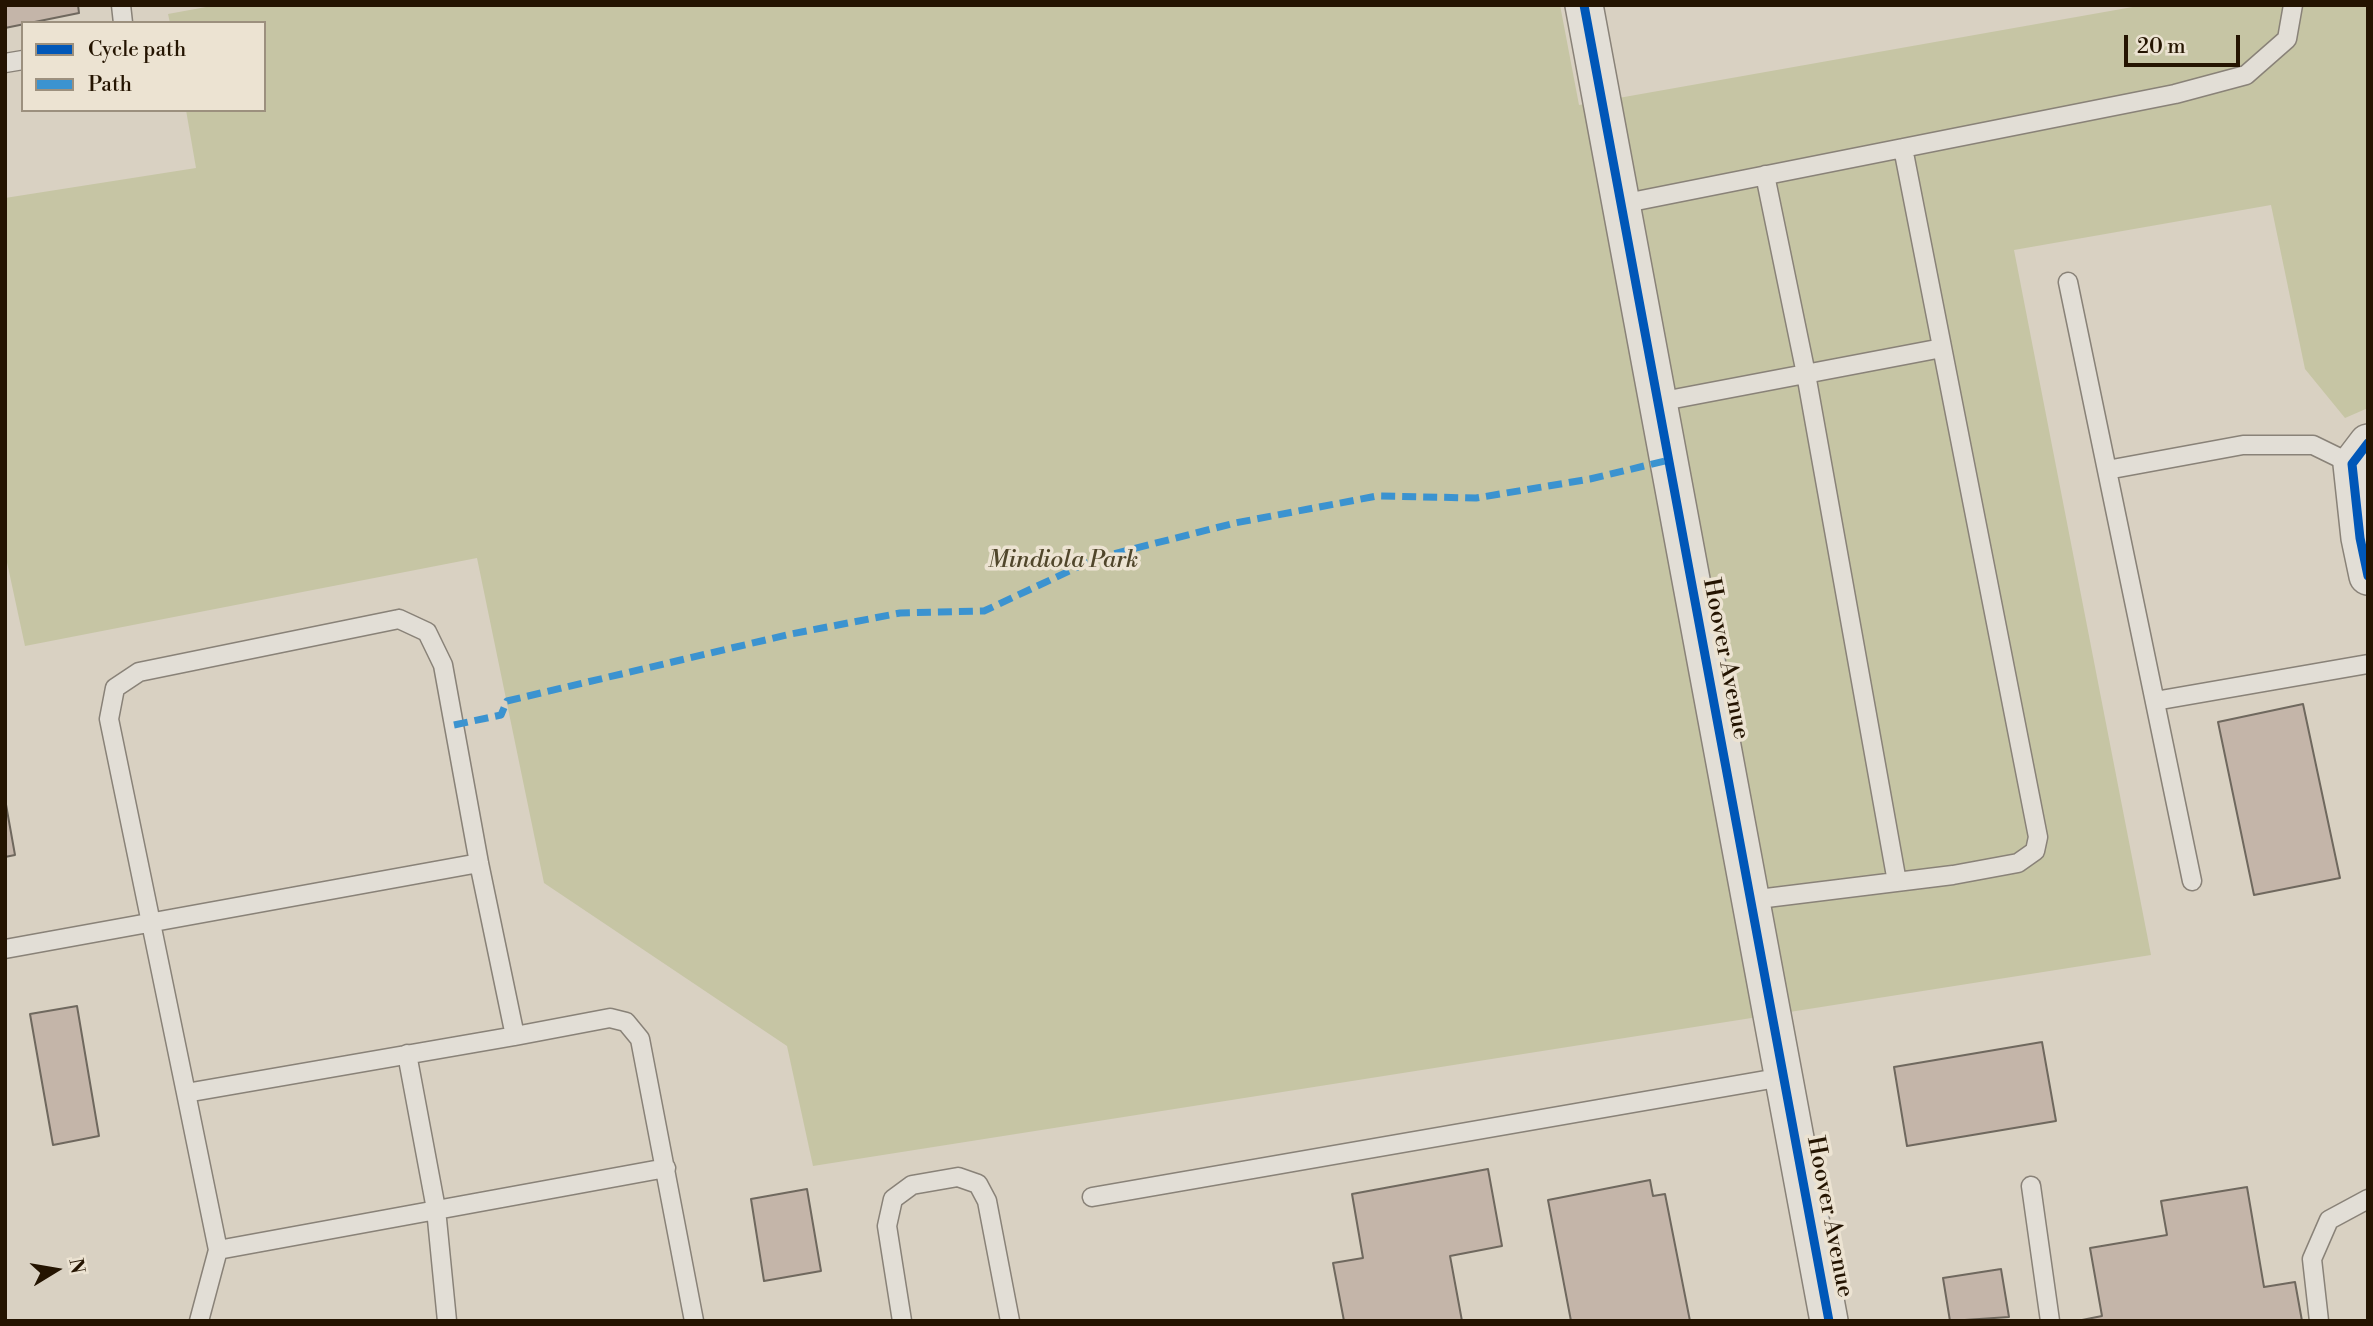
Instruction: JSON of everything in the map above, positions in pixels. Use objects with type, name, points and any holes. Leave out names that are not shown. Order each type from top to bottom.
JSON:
[{"type":"street","name":"Hoover Avenue","points":[[1584,5],[1829,1321]]},
{"type":"street","points":[[2360,454],[2356,513],[2368,576]]},
{"type":"lane","points":[[1621,204],[2175,94],[2246,75],[2287,39],[2293,5]]},
{"type":"lane","points":[[1750,900],[1897,882],[2018,863],[2035,851],[2038,837],[1903,148]]},
{"type":"lane","points":[[1765,175],[1806,374],[1897,882]]},
{"type":"lane","points":[[2068,282],[2192,881]]},
{"type":"lane","points":[[1658,402],[1942,348]]},
{"type":"lane","points":[[2107,470],[2243,445],[2313,445],[2360,454]]},
{"type":"lane","points":[[199,1321],[218,1250],[109,719],[115,688],[139,672],[398,619],[427,632],[443,665],[479,863],[515,1036]]},
{"type":"lane","points":[[2155,701],[2368,664]]},
{"type":"lane","points":[[5,949],[479,863]]},
{"type":"lane","points":[[186,1093],[610,1018],[626,1022],[640,1039],[694,1321]]},
{"type":"lane","points":[[407,1054],[436,1209],[447,1321]]},
{"type":"lane","points":[[1092,1197],[1783,1077]]},
{"type":"lane","points":[[218,1250],[666,1168]]},
{"type":"lane","points":[[902,1321],[887,1226],[892,1199],[912,1185],[958,1177],[978,1184],[988,1201],[1010,1321]]},
{"type":"lane","points":[[2031,1186],[2050,1321]]},
{"type":"lane","points":[[2319,1321],[2312,1259],[2329,1220],[2368,1199]]},
{"type":"green space","name":"Mindiola Park","points":[[217,5],[1560,5],[1579,105],[2144,5],[2368,5],[2368,408],[2345,418],[2305,369],[2271,205],[2014,250],[2151,955],[813,1166],[787,1046],[544,883],[477,558],[25,646],[5,553],[5,198],[196,168],[186,112],[266,112],[266,21],[170,21],[168,14]]},
{"type":"building","points":[[5,5],[78,5],[79,13],[40,21],[21,21],[21,25],[5,28]]},
{"type":"building","points":[[2303,704],[2340,878],[2254,895],[2218,722]]},
{"type":"building","points":[[5,799],[15,855],[5,857]]},
{"type":"building","points":[[77,1006],[99,1136],[53,1145],[30,1014]]},
{"type":"building","points":[[2042,1042],[2056,1121],[1907,1146],[1894,1067]]},
{"type":"building","points":[[1488,1169],[1502,1246],[1450,1256],[1462,1321],[1344,1321],[1333,1263],[1363,1258],[1352,1194]]},
{"type":"building","points":[[1650,1180],[1653,1196],[1665,1194],[1690,1321],[1571,1321],[1548,1200]]},
{"type":"building","points":[[2247,1187],[2264,1287],[2295,1282],[2302,1321],[2077,1321],[2102,1316],[2090,1248],[2167,1235],[2161,1201]]},
{"type":"building","points":[[807,1189],[821,1271],[764,1281],[751,1199]]},
{"type":"building","points":[[2001,1269],[2009,1317],[1950,1321],[1943,1278]]},
{"type":"marked path","points":[[454,725],[501,715],[507,701],[791,634],[900,613],[984,611],[1097,558],[1235,523],[1377,496],[1476,498],[1590,479],[1669,460]]},
{"type":"cycle path","points":[[1584,5],[1829,1321]]},
{"type":"cycle path","points":[[2368,443],[2352,464],[2360,538],[2368,576]]}]
